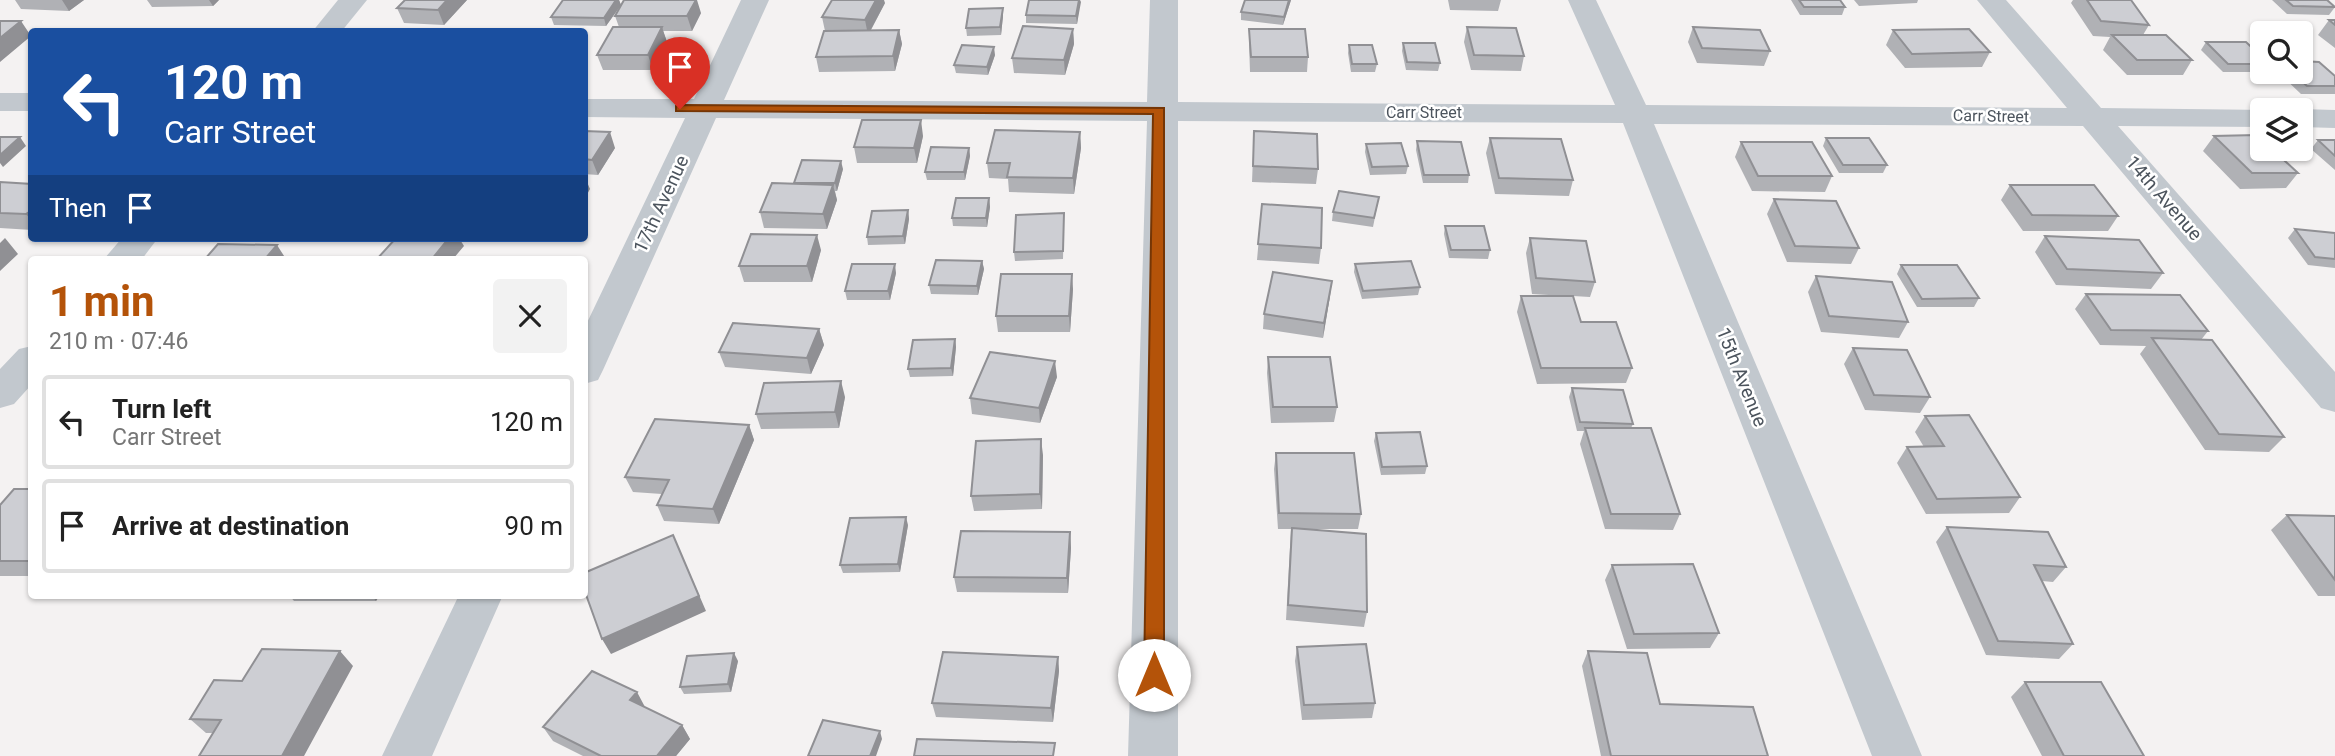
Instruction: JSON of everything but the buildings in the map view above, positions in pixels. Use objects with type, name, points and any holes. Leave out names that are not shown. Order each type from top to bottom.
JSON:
[{"type":"street","points":[[329,28],[353,0]]},
{"type":"street","name":"17th Avenue","points":[[588,361],[755,0]]},
{"type":"street","points":[[1153,756],[1160,110],[1164,0]]},
{"type":"street","name":"15th Avenue","points":[[1582,0],[1634,112],[1897,756]]},
{"type":"street","name":"14th Avenue","points":[[1991,0],[2335,398]]},
{"type":"street","points":[[0,102],[28,102]]},
{"type":"street","name":"Carr Street","points":[[588,108],[1634,112],[2250,118]]},
{"type":"street","points":[[2313,118],[2335,119]]},
{"type":"street","points":[[125,256],[137,242]]},
{"type":"street","points":[[0,394],[28,363]]},
{"type":"street","points":[[407,756],[479,599]]},
{"type":"route","points":[[680,109],[1160,110],[1154,675]]}]
